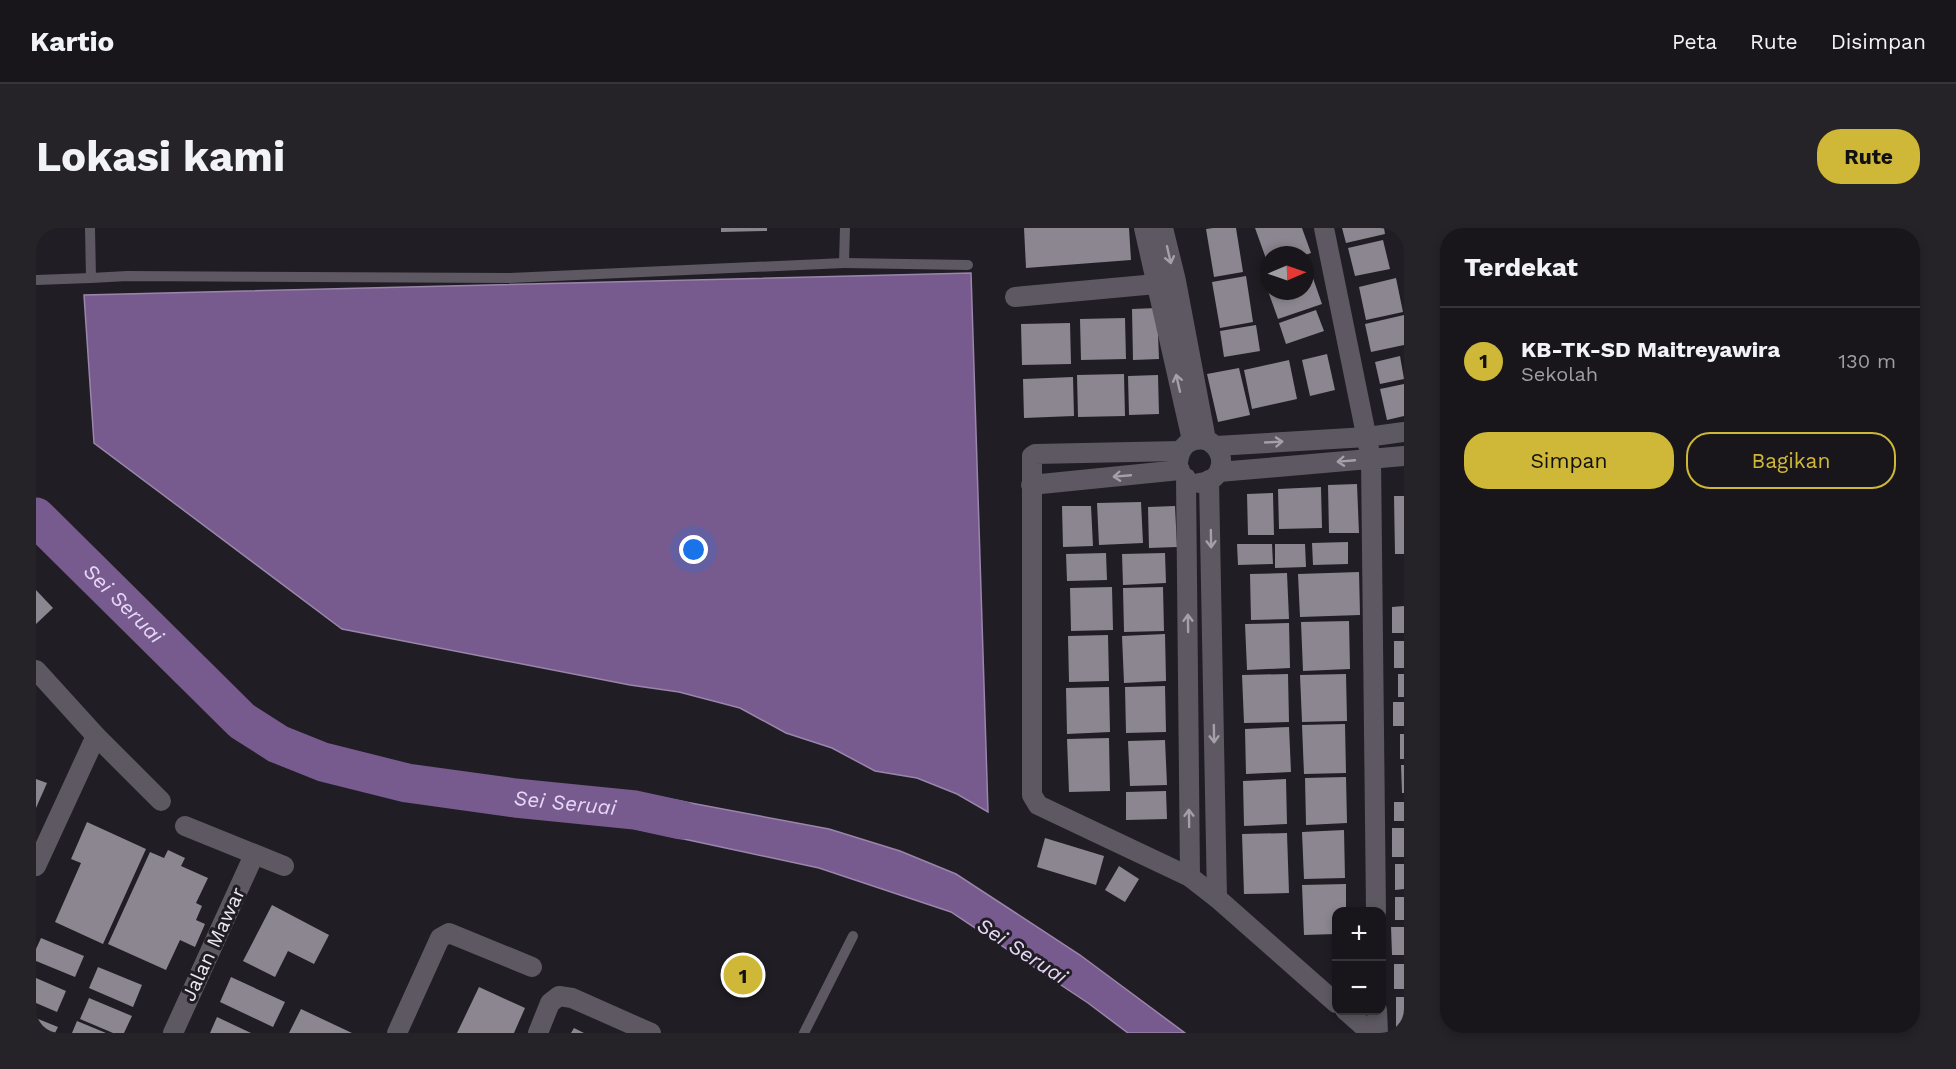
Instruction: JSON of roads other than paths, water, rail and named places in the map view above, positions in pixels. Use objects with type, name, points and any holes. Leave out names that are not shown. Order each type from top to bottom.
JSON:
[{"type":"street","points":[[1144,228],[1198,483],[1214,476],[1404,456]]},
{"type":"street","points":[[1163,228],[1176,281],[1193,454],[1190,877]]},
{"type":"street","points":[[1324,228],[1371,459],[1376,907]]},
{"type":"street","points":[[1015,297],[1155,285],[1176,281]]},
{"type":"street","points":[[1031,484],[1193,454],[1404,432]]},
{"type":"street","points":[[1217,898],[1214,476],[1221,456],[1035,454],[1031,459],[1031,790],[1033,800],[1038,805],[1190,877],[1332,999]]},
{"type":"street","points":[[36,670],[96,736],[161,801]]},
{"type":"street","points":[[36,866],[96,736]]},
{"type":"street","points":[[185,826],[284,866]]},
{"type":"street","name":"Jalan Mawar","points":[[173,1033],[254,855]]},
{"type":"street","points":[[397,1033],[440,938],[445,933],[532,967]]},
{"type":"street","points":[[538,1033],[550,1003],[559,996],[572,998],[651,1033]]},
{"type":"street","points":[[1350,1015],[1371,1033]]},
{"type":"street","points":[[1377,1015],[1378,1033]]},
{"type":"lane","points":[[90,228],[91,278]]},
{"type":"lane","points":[[843,263],[845,228]]},
{"type":"lane","points":[[36,280],[126,276],[510,278],[843,263],[968,265]]},
{"type":"lane","points":[[804,1033],[853,936]]},
{"type":"water","points":[[971,273],[988,812],[957,794],[917,778],[875,771],[832,748],[786,733],[740,708],[679,692],[630,685],[342,629],[94,443],[84,295]]},
{"type":"water","points":[[627,791],[829,829],[900,851],[956,874],[1080,955],[1185,1033],[1128,1033],[1088,1003],[951,912],[819,868],[633,828]]},
{"type":"waterway","name":"Sei Seruai","points":[[36,517],[242,721],[278,744],[323,762],[407,783],[515,798],[635,810],[681,820]]},
{"type":"place","name":"KB-TK-SD Maitreyawira","points":[[743,975]]}]
